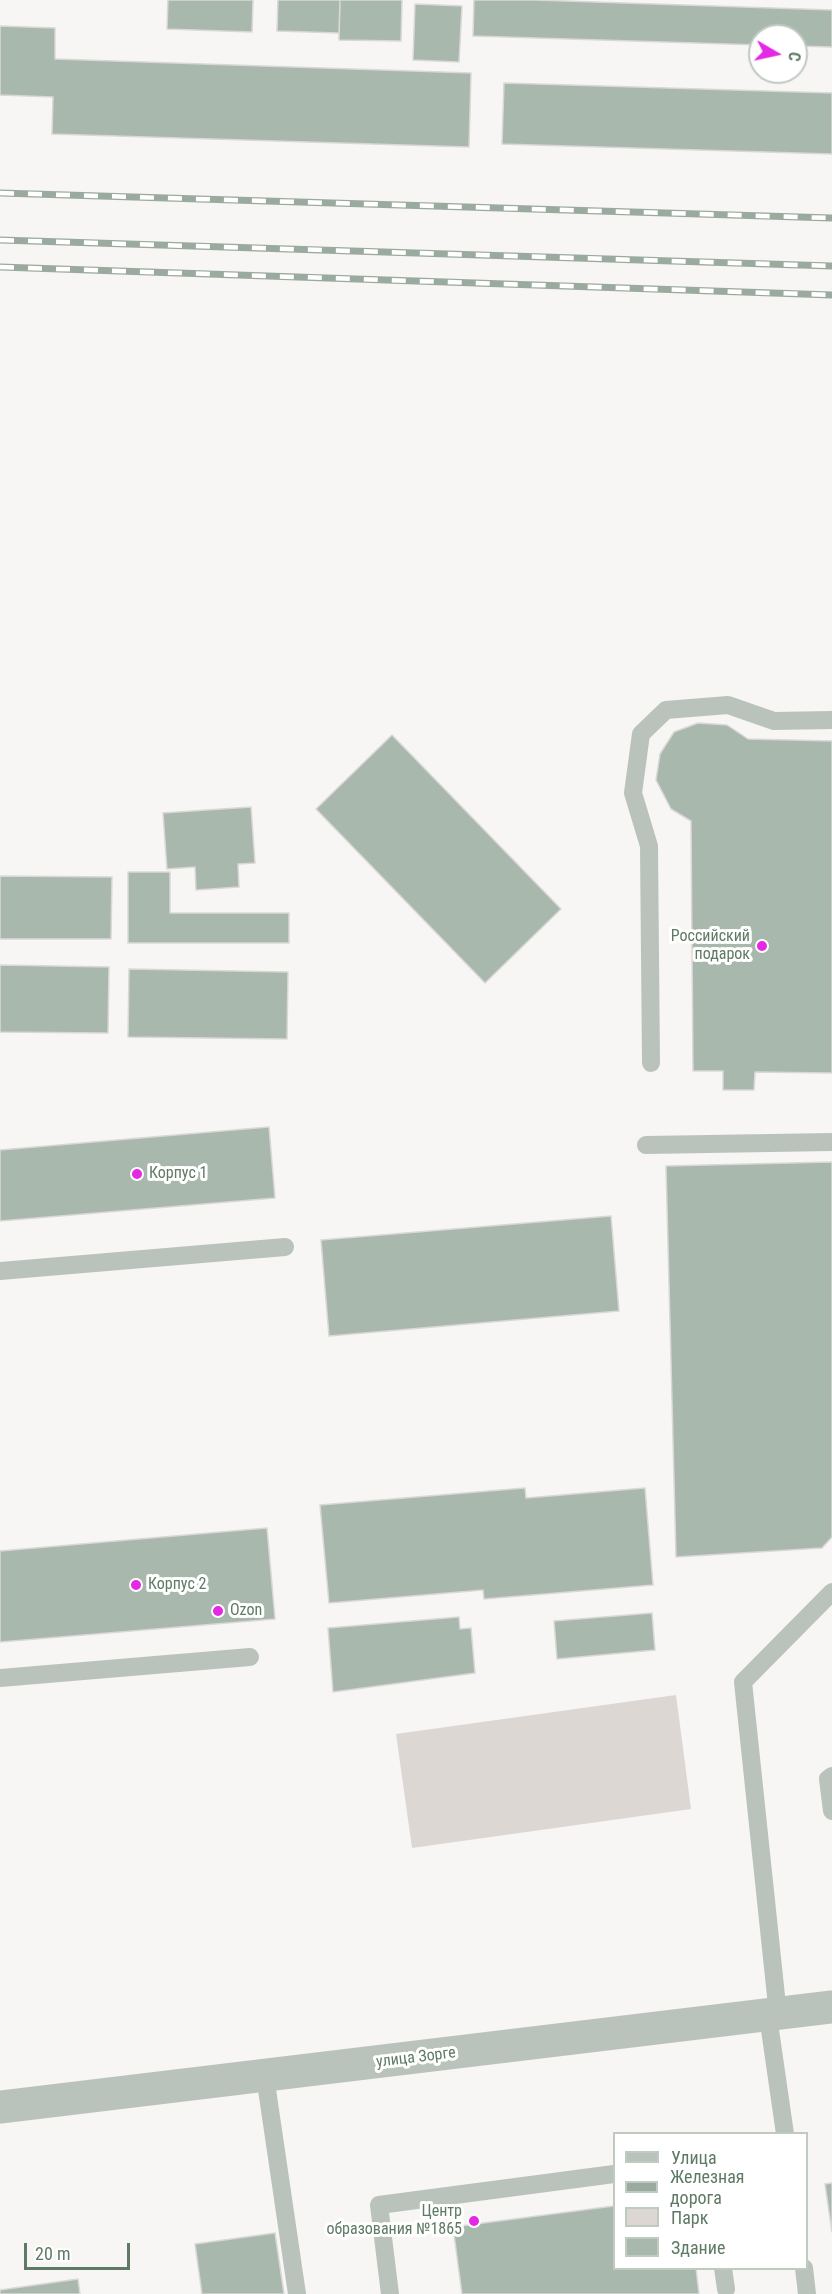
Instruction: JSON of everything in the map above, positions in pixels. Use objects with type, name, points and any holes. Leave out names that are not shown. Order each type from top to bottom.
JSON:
[{"type":"street","name":"улица Зорге","points":[[0,2107],[832,2007]]},
{"type":"lane","points":[[651,1063],[649,846],[633,793],[641,734],[666,710],[697,707],[728,705],[774,721],[832,720]]},
{"type":"lane","points":[[646,1144],[832,1142]]},
{"type":"lane","points":[[0,1271],[285,1247]]},
{"type":"lane","points":[[785,2132],[743,1682],[832,1592]]},
{"type":"lane","points":[[0,1678],[250,1657]]},
{"type":"lane","points":[[832,1776],[828,1779],[832,1811]]},
{"type":"lane","points":[[265,2076],[297,2294]]},
{"type":"lane","points":[[390,2294],[379,2205],[613,2174]]},
{"type":"lane","points":[[723,2270],[726,2289]]},
{"type":"lane","points":[[804,2270],[807,2294]]},
{"type":"green space","points":[[676,1695],[691,1809],[412,1848],[396,1734]]},
{"type":"building","points":[[168,0],[253,0],[252,32],[167,29]]},
{"type":"building","points":[[278,0],[340,0],[339,33],[277,31]]},
{"type":"building","points":[[340,0],[402,0],[401,41],[339,40]]},
{"type":"building","points":[[474,0],[832,10],[832,47],[808,46],[808,24],[748,24],[748,45],[473,36]]},
{"type":"building","points":[[415,4],[462,6],[459,62],[413,60]]},
{"type":"building","points":[[0,26],[55,28],[55,59],[471,73],[469,147],[52,134],[53,97],[0,95]]},
{"type":"building","points":[[504,83],[832,93],[832,154],[502,144]]},
{"type":"building","name":"Российский подарок","points":[[698,723],[727,725],[748,739],[832,741],[832,1073],[755,1072],[754,1090],[723,1090],[723,1071],[693,1071],[691,821],[671,809],[656,780],[660,754],[674,732]]},
{"type":"building","points":[[392,735],[561,909],[485,983],[316,809]]},
{"type":"building","points":[[251,807],[255,863],[238,864],[239,887],[196,890],[195,867],[167,869],[163,813]]},
{"type":"building","points":[[128,872],[170,872],[170,913],[289,913],[289,943],[128,943]]},
{"type":"building","points":[[0,876],[112,877],[111,939],[0,939]]},
{"type":"building","points":[[0,965],[109,967],[108,1033],[0,1032]]},
{"type":"building","points":[[129,969],[288,972],[287,1039],[128,1037]]},
{"type":"building","name":"Корпус 1","points":[[269,1127],[275,1198],[0,1221],[0,1150]]},
{"type":"building","points":[[832,1162],[832,1537],[822,1548],[676,1557],[666,1166]]},
{"type":"building","points":[[611,1216],[619,1311],[329,1336],[321,1240]]},
{"type":"building","points":[[525,1488],[526,1498],[645,1488],[653,1585],[484,1599],[483,1590],[329,1603],[320,1505]]},
{"type":"building","name":"Корпус 2","points":[[267,1528],[275,1619],[0,1642],[0,1551]]},
{"type":"building","points":[[652,1613],[655,1650],[557,1659],[554,1621]]},
{"type":"building","points":[[459,1617],[460,1629],[471,1628],[475,1673],[333,1692],[328,1628]]},
{"type":"building","points":[[832,2183],[832,2232],[825,2184]]},
{"type":"building","points":[[613,2206],[613,2270],[696,2270],[699,2294],[462,2294],[453,2227]]},
{"type":"building","points":[[275,2233],[284,2294],[202,2294],[195,2244]]},
{"type":"building","points":[[78,2279],[80,2294],[0,2294],[0,2290]]},
{"type":"railway","points":[[0,193],[832,218]]},
{"type":"railway","points":[[0,240],[832,266]]},
{"type":"railway","points":[[0,267],[832,295]]},
{"type":"place","name":"Российский подарок","points":[[762,946]]},
{"type":"place","name":"Корпус 1","points":[[137,1174]]},
{"type":"place","name":"Корпус 2","points":[[136,1585]]},
{"type":"place","name":"Ozon","points":[[218,1611]]},
{"type":"place","name":"Центр образования №1865","points":[[474,2221]]}]
